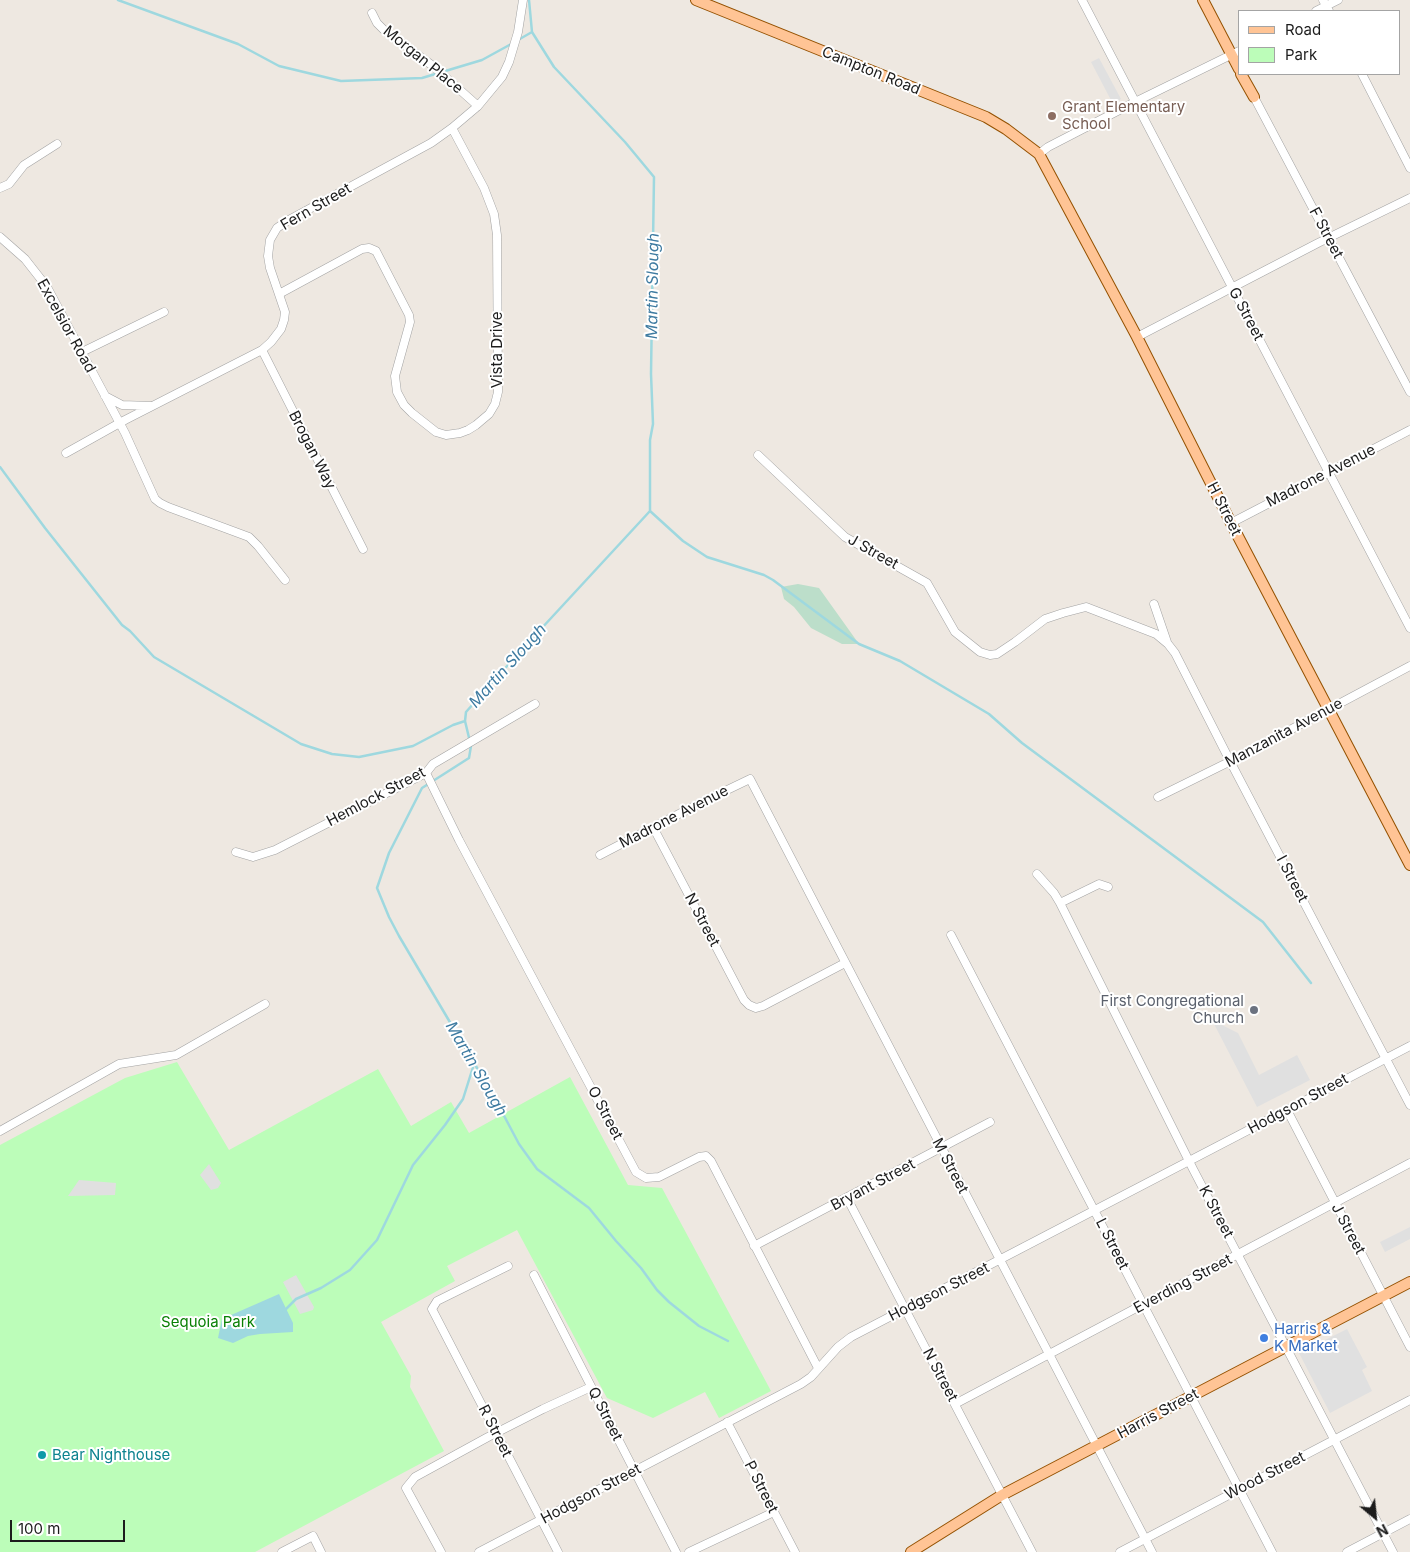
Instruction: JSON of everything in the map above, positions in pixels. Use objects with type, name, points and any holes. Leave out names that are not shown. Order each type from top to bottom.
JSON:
[{"type":"main road","name":"Campton Road","points":[[696,0],[986,117],[1006,129],[1039,154]]},
{"type":"main road","points":[[1202,0],[1235,52],[1238,65]]},
{"type":"main road","name":"F Street","points":[[1242,75],[1254,97]]},
{"type":"main road","name":"H Street","points":[[1039,154],[1137,337],[1231,522],[1410,864]]},
{"type":"main road","name":"Harris Street","points":[[913,1552],[1002,1495],[1410,1282]]},
{"type":"street","name":"Fern Street","points":[[66,453],[262,350],[281,329],[285,312],[270,268],[268,256],[270,240],[277,228],[431,143],[478,106],[502,77],[509,62],[518,32],[523,0]]},
{"type":"street","name":"G Street","points":[[1082,0],[1410,628]]},
{"type":"street","points":[[1326,6],[1338,0]]},
{"type":"street","name":"Morgan Place","points":[[372,13],[377,23],[385,31],[433,66],[478,106]]},
{"type":"street","points":[[1039,154],[1048,147],[1235,52]]},
{"type":"street","points":[[1363,75],[1410,168]]},
{"type":"street","name":"F Street","points":[[1254,97],[1410,392]]},
{"type":"street","name":"Vista Drive","points":[[279,294],[362,249],[369,248],[376,251],[409,315],[410,322],[395,376],[397,392],[404,405],[436,432],[453,435],[468,430],[489,414],[495,404],[498,392],[497,235],[494,214],[484,188],[452,128]]},
{"type":"street","points":[[0,188],[9,184],[24,165],[57,144]]},
{"type":"street","points":[[1137,337],[1410,198]]},
{"type":"street","name":"Excelsior Road","points":[[0,237],[26,259],[41,278],[125,433],[155,498],[160,503],[249,537],[285,580]]},
{"type":"street","points":[[82,352],[164,312]]},
{"type":"street","name":"Brogan Way","points":[[262,350],[363,549]]},
{"type":"street","points":[[104,395],[122,405],[155,405]]},
{"type":"street","name":"Madrone Avenue","points":[[1231,522],[1410,430]]},
{"type":"street","name":"J Street","points":[[758,455],[845,537],[926,582],[955,632],[980,652],[990,655],[997,654],[1045,619],[1086,607],[1156,634],[1168,644]]},
{"type":"street","points":[[1154,604],[1168,644]]},
{"type":"street","name":"I Street","points":[[1168,644],[1175,653],[1410,1104]]},
{"type":"street","name":"Manzanita Avenue","points":[[1158,797],[1410,666]]},
{"type":"street","name":"Hemlock Street","points":[[236,852],[253,857],[275,850],[426,773],[434,764],[535,704]]},
{"type":"street","name":"O Street","points":[[426,773],[459,840],[636,1172],[646,1178],[659,1177],[700,1157],[706,1156],[711,1161],[818,1368]]},
{"type":"street","name":"Madrone Avenue","points":[[600,855],[750,779]]},
{"type":"street","name":"M Street","points":[[750,779],[1152,1552]]},
{"type":"street","name":"N Street","points":[[652,827],[744,1000],[749,1005],[756,1008],[763,1006],[845,963]]},
{"type":"street","name":"K Street","points":[[1037,874],[1060,903],[1189,1161],[1394,1552]]},
{"type":"street","points":[[1060,903],[1099,884],[1108,887]]},
{"type":"street","name":"L Street","points":[[951,935],[1272,1552]]},
{"type":"street","points":[[0,1131],[120,1064],[176,1055],[265,1004]]},
{"type":"street","name":"Hodgson Street","points":[[479,1552],[801,1384],[838,1347],[851,1337],[1410,1046]]},
{"type":"street","name":"J Street","points":[[1287,1110],[1410,1348]]},
{"type":"street","name":"Bryant Street","points":[[754,1246],[990,1122]]},
{"type":"street","name":"Everding Street","points":[[955,1404],[1410,1163]]},
{"type":"street","name":"N Street","points":[[847,1198],[1032,1552]]},
{"type":"street","name":"R Street","points":[[508,1266],[437,1301],[432,1309],[558,1552]]},
{"type":"street","name":"Q Street","points":[[534,1276],[676,1552]]},
{"type":"street","points":[[440,1552],[406,1488],[415,1477],[543,1409],[591,1388]]},
{"type":"street","name":"Wood Street","points":[[1120,1552],[1410,1400]]},
{"type":"street","name":"P Street","points":[[727,1422],[795,1552]]},
{"type":"street","points":[[689,1552],[774,1512]]},
{"type":"street","points":[[1347,1552],[1410,1519]]},
{"type":"street","points":[[282,1552],[313,1536],[321,1552]]},
{"type":"green space","points":[[798,584],[819,588],[859,644],[842,644],[811,628],[794,607],[784,599],[781,587]]},
{"type":"green space","name":"Sequoia Park","points":[[177,1062],[229,1150],[378,1069],[411,1126],[451,1102],[469,1133],[570,1077],[628,1185],[662,1188],[771,1391],[719,1418],[705,1392],[653,1418],[607,1398],[517,1230],[447,1266],[455,1281],[381,1322],[411,1376],[410,1387],[444,1451],[255,1552],[0,1552],[0,1145],[125,1078]]},
{"type":"shaded area","points":[[1099,58],[1121,99],[1113,104],[1091,62]]},
{"type":"shaded area","points":[[1212,1020],[1238,1033],[1259,1075],[1297,1055],[1310,1080],[1257,1107]]},
{"type":"shaded area","points":[[209,1164],[221,1183],[218,1188],[211,1190],[200,1175]]},
{"type":"shaded area","points":[[79,1180],[116,1183],[115,1195],[68,1196]]},
{"type":"shaded area","points":[[1410,1227],[1410,1239],[1385,1252],[1380,1242]]},
{"type":"shaded area","points":[[296,1275],[314,1307],[313,1310],[300,1314],[283,1282]]},
{"type":"shaded area","points":[[1347,1329],[1367,1367],[1362,1370],[1372,1391],[1330,1413],[1299,1353]]},
{"type":"water","points":[[279,1294],[293,1323],[293,1332],[248,1336],[233,1343],[218,1338],[222,1319]]},
{"type":"waterway","points":[[118,0],[238,44],[279,66],[341,81],[422,78],[482,60],[513,43]]},
{"type":"waterway","name":"Martin Slough","points":[[529,0],[532,32],[554,67],[625,142],[654,177],[651,374],[653,424],[650,440],[650,511],[466,712],[465,721],[471,746],[469,758],[422,788],[389,853],[377,888],[399,936],[493,1095],[519,1144],[537,1169],[589,1208],[669,1302],[699,1326],[728,1341]]},
{"type":"waterway","points":[[518,40],[532,32]]},
{"type":"waterway","points":[[0,467],[45,528],[122,625],[154,657],[301,744],[332,754],[359,757],[413,746],[453,725],[465,721]]},
{"type":"waterway","points":[[650,511],[683,541],[707,557],[764,575],[773,580],[859,644],[900,661],[989,714],[1022,743],[1263,922],[1311,983]]},
{"type":"waterway","points":[[283,1310],[296,1299],[321,1288],[350,1270],[377,1240],[413,1165],[463,1099],[474,1064]]},
{"type":"place","name":"Grant Elementary School","points":[[1052,116]]},
{"type":"place","name":"First Congregational Church","points":[[1254,1010]]},
{"type":"place","name":"Harris & K Market","points":[[1264,1338]]},
{"type":"place","name":"Bear Nighthouse","points":[[42,1455]]}]
